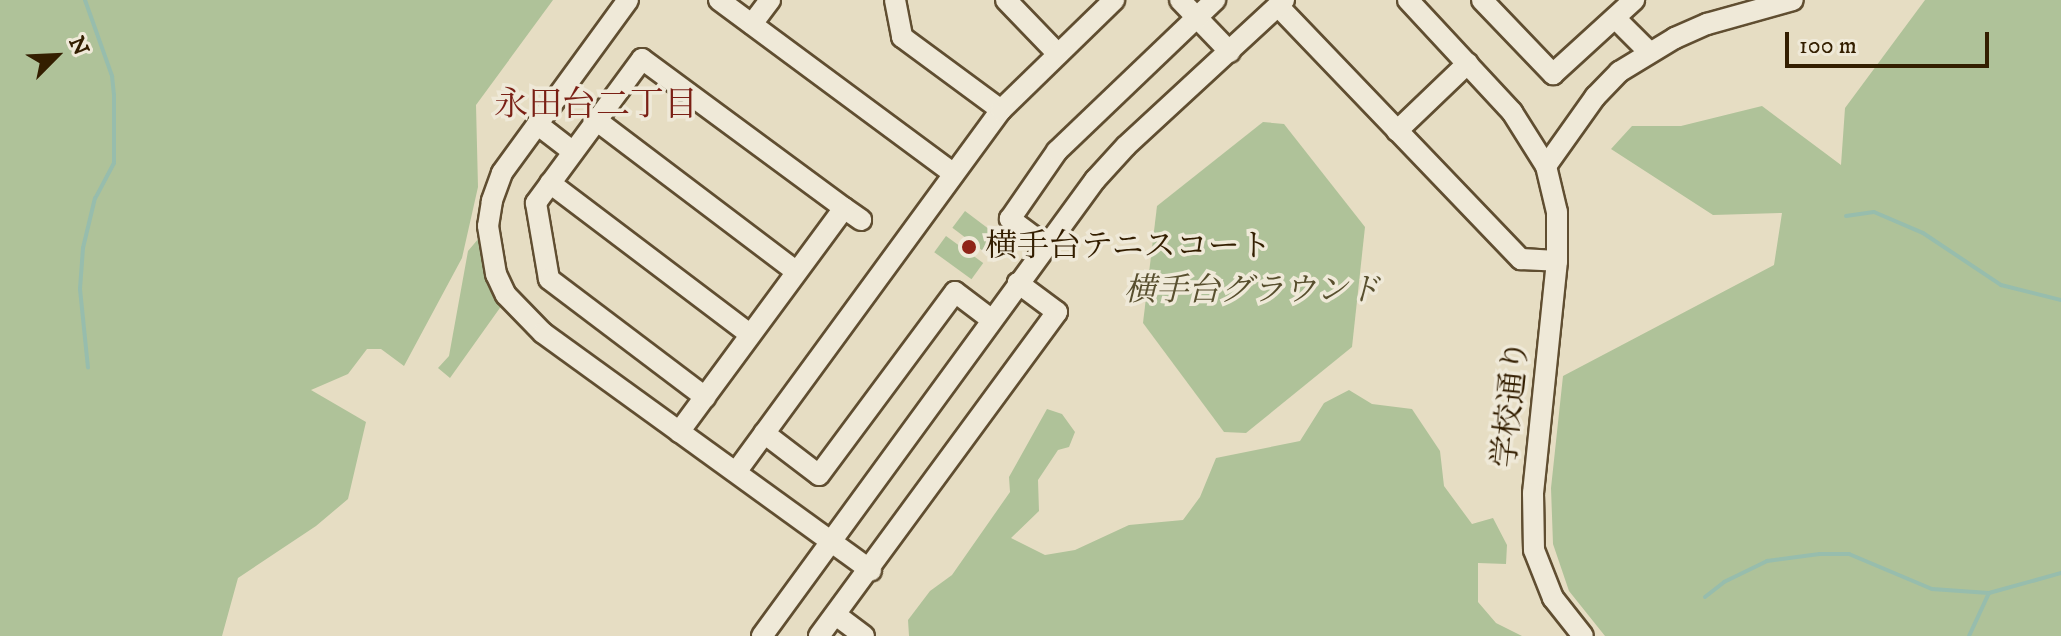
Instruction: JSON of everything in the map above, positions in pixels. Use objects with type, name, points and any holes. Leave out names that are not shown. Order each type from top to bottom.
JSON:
[{"type":"street","points":[[628,0],[502,173],[492,201],[488,226],[496,274],[506,295],[543,333],[871,570]]},
{"type":"street","points":[[719,0],[954,174]]},
{"type":"street","points":[[752,24],[770,0]]},
{"type":"street","points":[[895,0],[902,37],[1001,110]]},
{"type":"street","points":[[1006,0],[1058,54]]},
{"type":"street","points":[[736,472],[1001,110],[1114,0]]},
{"type":"street","points":[[1180,0],[1230,52]]},
{"type":"street","points":[[1045,245],[1010,219],[1057,151],[1215,0]]},
{"type":"street","name":"学校通り","points":[[1408,0],[1527,131],[1546,166],[1557,212],[1557,261],[1533,493],[1534,550],[1553,598],[1583,636]]},
{"type":"street","points":[[1492,3],[1553,74],[1634,0]]},
{"type":"street","points":[[1546,166],[1595,97],[1619,72],[1649,52],[1707,24],[1793,0]]},
{"type":"street","points":[[762,636],[1045,245],[1126,146],[1281,3],[1397,131],[1521,259],[1557,261]]},
{"type":"street","points":[[1615,18],[1649,52]]},
{"type":"street","points":[[705,397],[549,279],[536,203],[642,59],[861,220]]},
{"type":"street","points":[[1397,131],[1468,63]]},
{"type":"street","points":[[596,120],[796,271]]},
{"type":"street","points":[[537,124],[572,151]]},
{"type":"street","points":[[550,183],[750,334]]},
{"type":"street","points":[[679,432],[844,208]]},
{"type":"street","points":[[819,636],[871,570],[1057,312],[1018,283]]},
{"type":"street","points":[[764,433],[819,475],[955,292],[992,320]]},
{"type":"street","points":[[836,615],[864,636]]},
{"type":"green space","points":[[0,0],[553,0],[476,105],[478,187],[462,258],[404,366],[381,349],[367,349],[348,374],[311,390],[366,422],[348,499],[316,526],[238,578],[222,636],[0,636]]},
{"type":"green space","points":[[1925,0],[2061,0],[2061,636],[1605,636],[1569,591],[1553,544],[1551,488],[1563,376],[1774,265],[1782,213],[1713,215],[1611,149],[1632,126],[1681,126],[1762,106],[1841,165],[1845,108]]},
{"type":"green space","name":"横手台グラウンド","points":[[1263,122],[1284,124],[1365,227],[1352,347],[1246,433],[1224,432],[1143,323],[1157,206]]},
{"type":"green space","points":[[965,211],[1002,239],[989,255],[952,228]]},
{"type":"green space","points":[[946,236],[983,263],[971,279],[934,252]]},
{"type":"green space","points":[[479,238],[502,305],[450,378],[438,368],[449,356],[468,251]]},
{"type":"green space","points":[[1349,390],[1372,404],[1412,409],[1440,451],[1444,486],[1472,524],[1493,518],[1507,545],[1506,564],[1478,563],[1478,602],[1496,623],[1522,636],[909,636],[908,620],[930,591],[952,575],[1010,492],[1009,477],[1047,409],[1062,414],[1075,432],[1069,447],[1058,450],[1038,480],[1039,511],[1011,538],[1045,555],[1075,550],[1129,525],[1183,520],[1200,497],[1216,458],[1300,441],[1324,403]]},
{"type":"waterway","points":[[85,0],[112,76],[114,95],[114,163],[95,198],[83,248],[80,289],[88,368]]},
{"type":"waterway","points":[[1846,216],[1874,212],[1923,233],[2001,285],[2061,300]]},
{"type":"waterway","points":[[1705,597],[1724,582],[1767,561],[1820,554],[1849,554],[1932,589],[1989,593],[2061,573]]},
{"type":"waterway","points":[[1969,636],[1989,593]]},
{"type":"place","name":"横手台テニスコート","points":[[969,247]]},
{"type":"district","name":"永田台二丁目","points":[[596,106]]}]
